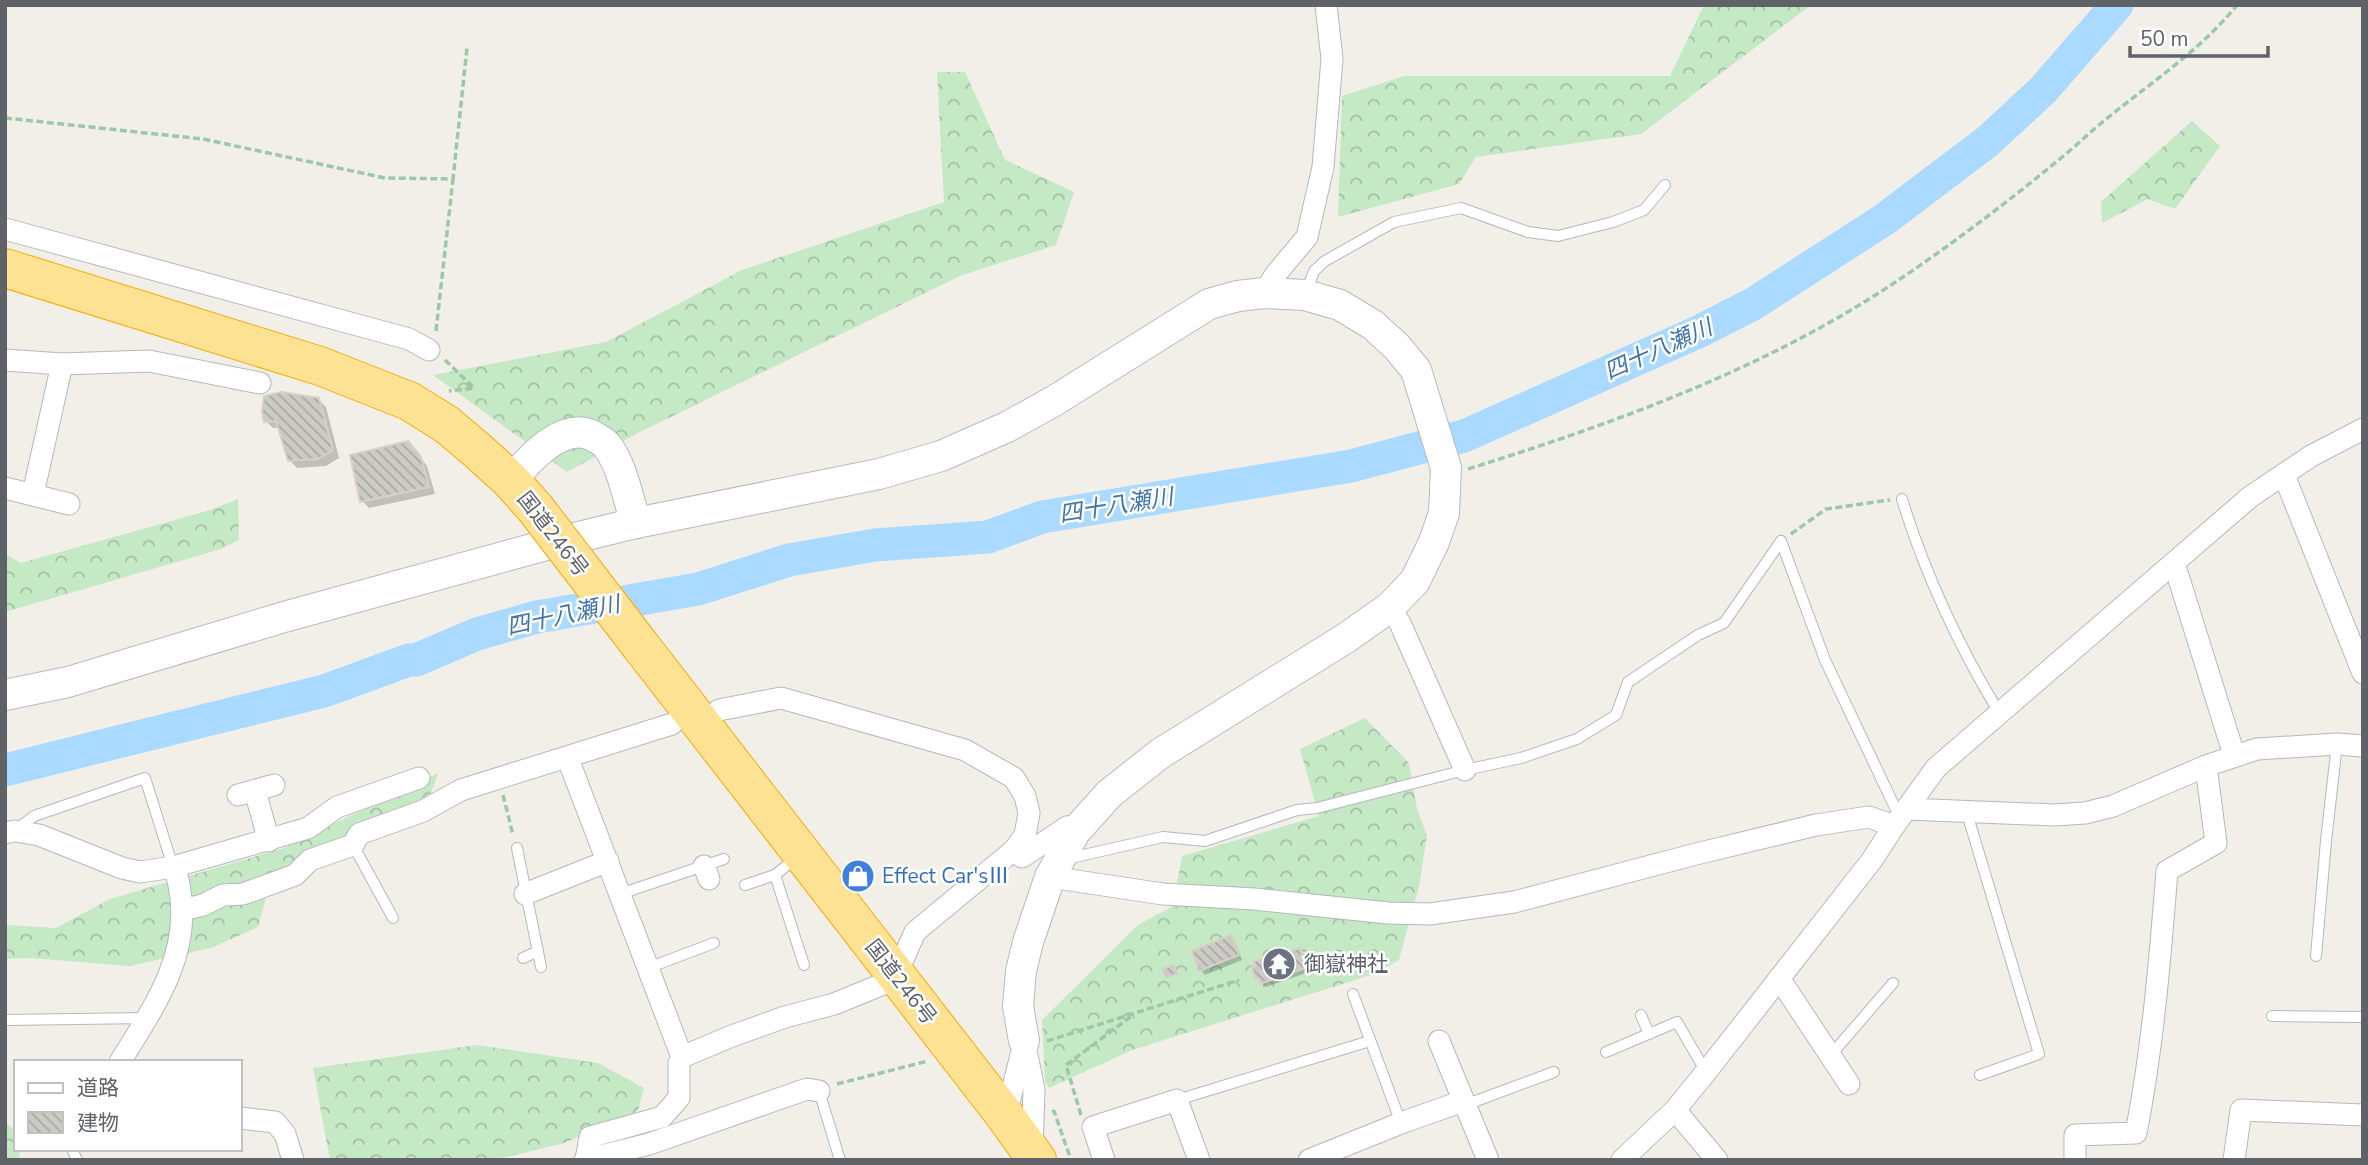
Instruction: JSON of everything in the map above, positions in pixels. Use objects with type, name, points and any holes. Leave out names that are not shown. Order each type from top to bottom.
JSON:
[{"type":"highway","name":"国道246号","points":[[5,268],[320,366],[409,401],[446,424],[523,495],[640,645],[788,864],[896,975],[1034,1156]]},
{"type":"street","points":[[1264,293],[1275,275],[1307,237],[1323,167],[1332,60],[1326,5]]},
{"type":"street","points":[[5,229],[409,339],[430,348]]},
{"type":"street","points":[[5,695],[68,682],[284,617],[550,544],[636,523],[880,474],[941,456],[1007,427],[1054,401],[1209,304],[1238,296],[1264,293],[1305,295],[1340,305],[1373,325],[1397,347],[1416,370],[1446,472],[1444,513],[1434,542],[1415,581],[1390,607],[1346,638],[1161,753],[1109,794],[1075,832],[1055,868],[1028,942],[1021,971],[1018,1006],[1034,1089],[1034,1156]]},
{"type":"street","points":[[5,360],[62,364],[149,361],[260,383]]},
{"type":"street","points":[[33,495],[62,364]]},
{"type":"street","points":[[1622,1160],[1675,1110],[1706,1072],[1872,860],[1936,768],[2250,497],[2311,456],[2363,429]]},
{"type":"street","points":[[523,495],[526,462],[570,432],[586,432],[607,444],[618,467],[636,523]]},
{"type":"street","points":[[2284,475],[2363,673]]},
{"type":"street","points":[[5,488],[69,504]]},
{"type":"street","points":[[2174,563],[2234,755]]},
{"type":"street","points":[[1390,607],[1465,770]]},
{"type":"street","points":[[719,710],[781,698],[965,750],[1014,778],[1025,796],[1029,813],[1025,835],[1014,850],[915,932],[896,975],[878,987],[834,1004],[785,1017],[682,1057],[679,1063],[679,1098],[663,1117],[590,1137],[585,1160],[652,1152],[807,1089],[819,1091]]},
{"type":"street","points":[[182,910],[203,905],[223,895],[243,894],[295,875],[310,859],[353,845],[359,834],[423,811],[461,790],[568,759],[672,724]]},
{"type":"street","points":[[1055,868],[1163,894],[1254,899],[1430,915],[1514,902],[1816,825],[1869,817],[1900,818],[1966,810],[2054,815],[2085,813],[2113,806],[2206,766],[2257,749],[2337,744],[2363,746]]},
{"type":"street","points":[[568,759],[682,1057]]},
{"type":"street","points":[[2075,1160],[2075,1135],[2136,1133],[2148,1073],[2156,1008],[2167,871],[2216,843],[2206,766]]},
{"type":"street","points":[[10,832],[40,835],[122,869],[139,872],[173,867],[308,828],[337,807],[419,778]]},
{"type":"street","points":[[255,790],[269,841]]},
{"type":"street","points":[[1014,850],[1022,857],[1067,827],[1075,832]]},
{"type":"street","points":[[525,894],[608,861]]},
{"type":"street","points":[[121,1060],[170,976],[180,941],[182,910],[178,876],[173,867]]},
{"type":"street","points":[[1779,978],[1849,1084]]},
{"type":"street","points":[[1438,1041],[1488,1160]]},
{"type":"street","points":[[1003,1112],[1010,1099],[1025,1045]]},
{"type":"street","points":[[1104,1160],[1093,1127],[1177,1100],[1199,1160]]},
{"type":"street","points":[[1309,1160],[1401,1123],[1464,1103]]},
{"type":"street","points":[[1675,1110],[1717,1160]]},
{"type":"street","points":[[2234,1160],[2241,1110],[2363,1115]]},
{"type":"street","points":[[242,1118],[275,1122],[285,1134],[293,1160]]},
{"type":"lane","points":[[1305,295],[1314,271],[1325,261],[1394,222],[1461,208],[1528,232],[1559,236],[1613,222],[1644,210],[1665,185]]},
{"type":"lane","points":[[1902,499],[1914,539],[1947,612],[1982,685],[2000,714]]},
{"type":"lane","points":[[1055,868],[1072,859],[1103,849],[1163,837],[1206,841],[1297,810],[1317,808],[1521,758],[1577,739],[1616,715],[1628,682],[1698,635],[1724,623],[1781,541]]},
{"type":"lane","points":[[1781,541],[1825,660],[1900,818]]},
{"type":"lane","points":[[2316,956],[2337,744]]},
{"type":"lane","points":[[10,832],[34,816],[145,778],[173,867]]},
{"type":"lane","points":[[1966,810],[2039,1054],[1980,1076]]},
{"type":"lane","points":[[353,845],[393,918]]},
{"type":"lane","points":[[517,848],[541,967]]},
{"type":"lane","points":[[745,885],[788,864],[804,965]]},
{"type":"lane","points":[[621,894],[712,868]]},
{"type":"lane","points":[[648,968],[714,943]]},
{"type":"lane","points":[[523,958],[538,951]]},
{"type":"lane","points":[[1830,1056],[1893,984]]},
{"type":"lane","points":[[1353,994],[1401,1123]]},
{"type":"lane","points":[[1641,1015],[1649,1034]]},
{"type":"lane","points":[[2272,1016],[2363,1017]]},
{"type":"lane","points":[[5,1020],[146,1018]]},
{"type":"lane","points":[[1606,1052],[1677,1022],[1706,1072]]},
{"type":"lane","points":[[1177,1100],[1370,1041]]},
{"type":"lane","points":[[1464,1103],[1554,1072]]},
{"type":"lane","points":[[819,1091],[840,1160]]},
{"type":"path","points":[[1446,472],[1566,438],[1635,413],[1748,365],[1820,328],[1899,280],[2062,158],[2104,120],[2211,34],[2237,5]]},
{"type":"path","points":[[457,401],[448,391],[474,388],[430,348],[435,339],[467,48]]},
{"type":"path","points":[[5,118],[203,139],[385,178],[453,179]]},
{"type":"path","points":[[1781,541],[1826,509],[1902,499]]},
{"type":"path","points":[[499,779],[517,848]]},
{"type":"path","points":[[1025,1045],[1239,980]]},
{"type":"path","points":[[1084,1124],[1066,1065],[1137,1012]]},
{"type":"path","points":[[819,1091],[839,1083],[926,1062]]},
{"type":"path","points":[[1054,1111],[1071,1160]]},
{"type":"green space","points":[[1704,5],[1811,5],[1641,134],[1476,157],[1459,184],[1338,217],[1342,96],[1404,76],[1670,76]]},
{"type":"green space","points":[[937,72],[965,72],[1005,160],[1074,192],[1056,245],[962,275],[638,433],[567,472],[433,375],[606,342],[742,270],[944,202]]},
{"type":"green space","points":[[2192,121],[2220,146],[2175,209],[2148,199],[2102,223],[2101,202]]},
{"type":"green space","points":[[238,499],[239,540],[221,549],[5,612],[5,554],[21,563],[207,511]]},
{"type":"green space","points":[[1365,718],[1409,763],[1417,809],[1427,835],[1419,886],[1399,960],[1374,974],[1132,1050],[1049,1088],[1045,1081],[1042,1020],[1138,925],[1173,906],[1182,856],[1319,816],[1300,749]]},
{"type":"green space","points":[[438,773],[427,804],[271,879],[258,927],[211,948],[129,966],[31,958],[5,959],[5,925],[56,928],[110,899],[284,848]]},
{"type":"green space","points":[[477,1045],[598,1063],[644,1088],[638,1111],[564,1143],[495,1160],[330,1160],[313,1068]]},
{"type":"green space","points":[[5,1121],[14,1131],[14,1151],[20,1151],[19,1160],[5,1160]]},
{"type":"building","points":[[281,392],[319,398],[333,450],[318,459],[288,461],[276,421],[264,422],[262,412],[264,396]]},
{"type":"building","points":[[408,441],[421,457],[429,487],[360,502],[350,455]]},
{"type":"building","points":[[1231,935],[1239,955],[1199,971],[1192,951]]},
{"type":"building","name":"御嶽神社","points":[[1300,948],[1305,968],[1260,984],[1259,978],[1255,979],[1252,967],[1255,966],[1254,961]]},
{"type":"building","points":[[1174,965],[1177,974],[1166,978],[1162,969]]},
{"type":"waterway","name":"四十八瀬川","points":[[5,770],[324,691],[409,660],[416,660],[477,634],[537,617],[698,589],[789,560],[875,545],[988,537],[1042,517],[1351,466],[1464,436],[1698,332],[1753,304],[1885,219],[1988,141],[2043,90],[2117,5]]},
{"type":"place","name":"Effect Car'sⅢ","points":[[858,876]]},
{"type":"place","name":"御嶽神社","points":[[1279,964]]}]
